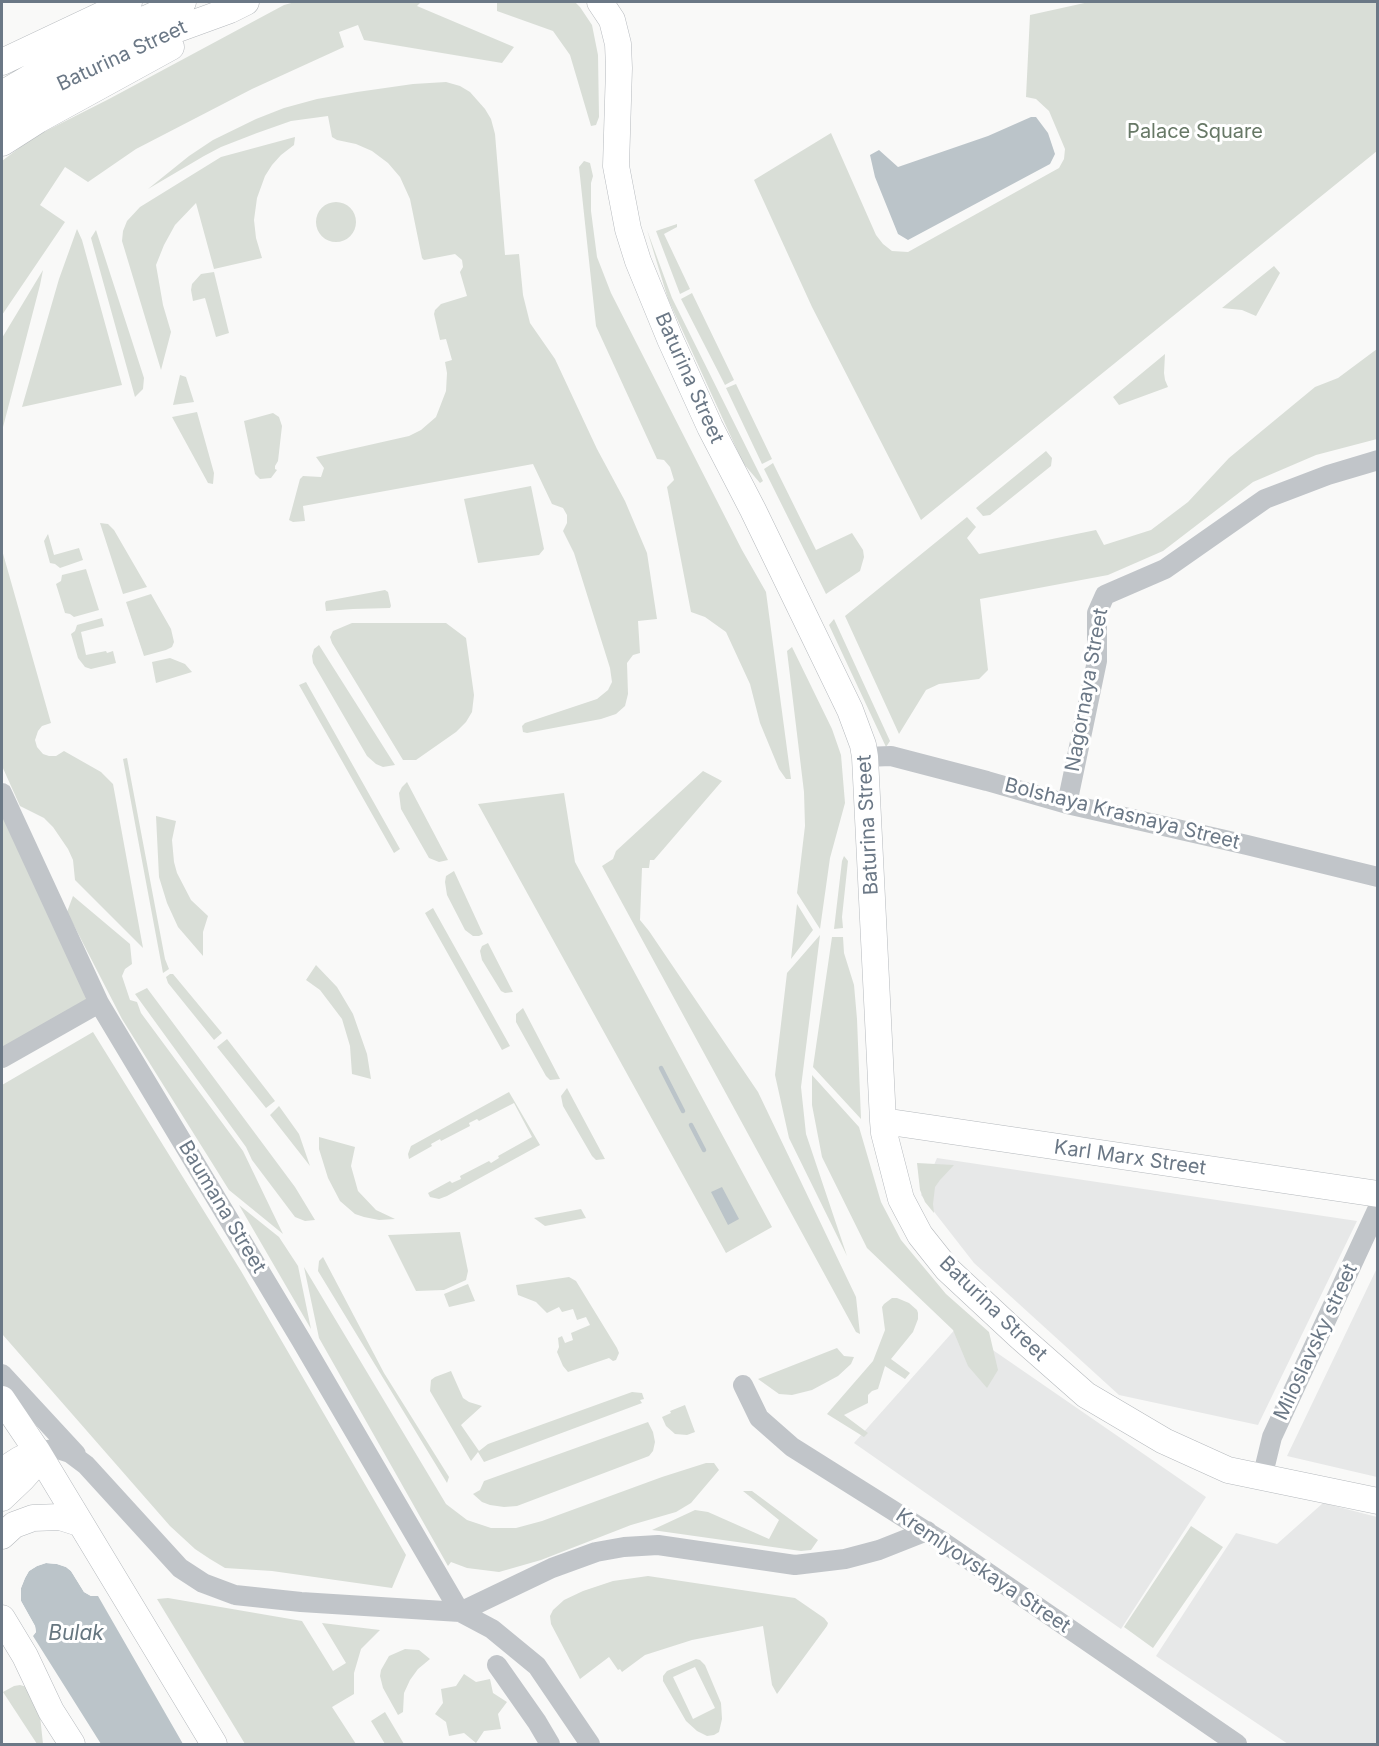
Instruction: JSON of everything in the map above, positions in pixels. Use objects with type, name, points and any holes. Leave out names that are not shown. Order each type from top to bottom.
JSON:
[{"type":"main road","points":[[3,61],[129,2]]},
{"type":"main road","name":"Baturina Street","points":[[2,94],[112,33],[183,2]]},
{"type":"main road","name":"Baturina Street","points":[[600,2],[612,20],[618,44],[616,166],[628,230],[638,261],[710,427],[850,710],[863,745],[883,1127],[901,1200],[920,1235],[947,1269],[1018,1336],[1086,1395],[1164,1441],[1228,1470],[1377,1501]]},
{"type":"main road","points":[[2,143],[38,120],[165,51],[238,6]]},
{"type":"main road","name":"Baturina Street","points":[[2,118],[106,59],[238,6]]},
{"type":"main road","name":"Karl Marx Street","points":[[883,1127],[1377,1194]]},
{"type":"main road","name":"Karl Marx Street","points":[[883,1127],[1377,1207]]},
{"type":"main road","points":[[2,1399],[37,1451],[214,1744]]},
{"type":"main road","points":[[2,1471],[37,1451]]},
{"type":"main road","points":[[2,1498],[30,1470],[37,1451]]},
{"type":"main road","points":[[2,1536],[14,1525],[33,1518],[60,1517],[79,1523]]},
{"type":"main road","points":[[2,1618],[25,1656],[51,1711],[72,1744]]},
{"type":"street","name":"Nagornaya Street","points":[[1067,804],[1097,661],[1097,613],[1105,595],[1165,569],[1265,499],[1328,475],[1377,460]]},
{"type":"street","name":"Bolshaya Krasnaya Street","points":[[865,757],[891,756],[1067,804],[1247,844],[1377,877]]},
{"type":"street","name":"Baumana Street","points":[[2,793],[99,1003],[301,1340],[460,1612]]},
{"type":"street","points":[[2,1058],[99,1003]]},
{"type":"street","name":"Miloslavsky street","points":[[1262,1478],[1272,1437],[1377,1207]]},
{"type":"street","points":[[2,1374],[180,1568],[203,1583],[235,1595],[301,1602],[460,1612],[492,1629],[537,1666],[590,1744]]},
{"type":"street","name":"Kremlyovskaya Street","points":[[743,1385],[759,1418],[792,1447],[927,1531],[1237,1744]]},
{"type":"street","points":[[37,1451],[58,1449],[70,1453],[86,1465]]},
{"type":"street","points":[[460,1612],[552,1568],[596,1552],[624,1547],[658,1545],[795,1564],[845,1559],[879,1550],[927,1531]]},
{"type":"street","points":[[497,1665],[550,1744]]},
{"type":"shaded area","points":[[937,1158],[1357,1221],[1258,1425],[1119,1395],[974,1263],[921,1195]]},
{"type":"shaded area","points":[[1377,1268],[1378,1477],[1287,1456]]},
{"type":"shaded area","points":[[958,1326],[1206,1497],[1121,1629],[854,1443]]},
{"type":"shaded area","points":[[1323,1503],[1377,1517],[1377,1744],[1288,1744],[1156,1656],[1236,1533],[1277,1544]]},
{"type":"green space","points":[[295,2],[421,2],[417,6],[514,47],[502,63],[364,40],[358,25],[339,32],[344,47],[252,89],[136,149],[88,182],[65,167],[40,205],[65,222],[2,315],[2,161],[32,138],[284,5]]},
{"type":"green space","points":[[497,2],[575,2],[580,7],[592,25],[598,55],[599,117],[596,125],[591,126],[570,55],[553,31],[497,11]]},
{"type":"green space","name":"Palace Square","points":[[1089,2],[1377,2],[1377,151],[921,520],[812,307],[754,180],[831,133],[876,235],[892,251],[908,252],[1059,168],[1064,159],[1065,149],[1049,111],[1036,99],[1026,97],[1030,15]]},
{"type":"green space","points":[[446,82],[470,92],[491,119],[495,134],[505,255],[519,254],[523,295],[530,323],[555,359],[597,449],[625,501],[647,553],[657,619],[638,621],[640,653],[633,655],[627,663],[628,694],[625,706],[616,714],[527,733],[523,732],[522,726],[525,723],[597,699],[608,690],[612,682],[610,668],[574,553],[563,531],[567,523],[567,515],[563,508],[552,504],[533,464],[303,506],[305,521],[289,520],[300,479],[303,476],[321,477],[324,468],[316,457],[409,436],[421,430],[436,417],[446,391],[445,362],[452,360],[446,339],[440,340],[434,314],[441,304],[467,296],[460,272],[463,267],[462,260],[455,254],[424,260],[422,258],[410,199],[400,177],[388,163],[372,151],[332,137],[328,116],[291,121],[221,147],[148,189],[213,140],[284,108],[357,92]]},
{"type":"green space","points":[[295,137],[294,145],[281,155],[265,176],[257,198],[254,220],[262,258],[214,269],[196,203],[175,225],[156,265],[163,305],[171,332],[161,370],[122,241],[127,221],[140,207],[221,157]]},
{"type":"green space","points":[[584,161],[590,163],[593,176],[591,211],[597,257],[611,293],[742,550],[766,592],[791,779],[786,779],[779,769],[760,723],[750,684],[726,632],[705,617],[691,612],[667,487],[674,480],[670,467],[664,460],[657,459],[596,326],[579,167]]},
{"type":"green space","points":[[336,202],[344,203],[350,208],[355,214],[355,230],[350,236],[344,241],[336,242],[328,241],[322,236],[317,230],[316,222],[317,214],[322,208],[328,203]]},
{"type":"green space","points":[[677,224],[677,227],[664,234],[690,289],[680,294],[656,231]]},
{"type":"green space","points":[[77,229],[122,385],[22,407],[59,279]]},
{"type":"green space","points":[[96,230],[144,378],[143,389],[135,397],[91,238]]},
{"type":"green space","points":[[647,230],[672,298],[763,481],[760,483],[743,463],[668,299]]},
{"type":"green space","points":[[1274,266],[1280,273],[1256,316],[1242,310],[1222,308]]},
{"type":"green space","points":[[43,270],[40,285],[2,431],[2,338]]},
{"type":"green space","points":[[214,272],[229,333],[216,337],[205,298],[193,301],[191,290],[192,284],[201,274]]},
{"type":"green space","points":[[692,293],[734,380],[725,385],[681,299]]},
{"type":"green space","points":[[1377,349],[1377,439],[1316,455],[1253,482],[1163,551],[1108,575],[980,599],[988,670],[979,679],[939,684],[926,690],[899,734],[845,616],[967,517],[976,527],[967,538],[979,554],[1096,530],[1104,545],[1151,530],[1188,502],[1229,458],[1315,387],[1338,378]]},
{"type":"green space","points":[[1165,354],[1164,373],[1168,387],[1119,405],[1113,397]]},
{"type":"green space","points":[[180,375],[186,377],[194,402],[173,405]]},
{"type":"green space","points":[[736,384],[772,459],[762,464],[726,388]]},
{"type":"green space","points":[[197,412],[214,473],[213,484],[208,483],[172,417]]},
{"type":"green space","points":[[273,413],[279,417],[282,426],[278,461],[275,466],[277,470],[271,478],[260,479],[255,474],[244,421]]},
{"type":"green space","points":[[1046,451],[1052,458],[1051,466],[990,515],[983,516],[976,508]]},
{"type":"green space","points":[[773,463],[816,550],[852,533],[863,550],[864,557],[860,571],[826,594],[764,469]]},
{"type":"green space","points":[[531,486],[544,549],[539,555],[478,563],[464,499]]},
{"type":"green space","points":[[100,523],[108,524],[114,530],[147,587],[123,594]]},
{"type":"green space","points":[[48,534],[54,555],[79,548],[83,560],[60,568],[50,563],[44,541]]},
{"type":"green space","points":[[2,550],[51,723],[42,726],[38,731],[35,740],[37,747],[43,754],[49,756],[56,756],[64,751],[101,772],[113,784],[143,948],[75,880],[73,860],[68,849],[44,818],[20,806],[2,766]]},
{"type":"green space","points":[[86,569],[99,610],[74,617],[65,613],[56,584],[61,581],[62,575]]},
{"type":"green space","points":[[385,590],[388,592],[390,608],[326,611],[326,601]]},
{"type":"green space","points":[[151,594],[171,629],[174,642],[172,647],[166,650],[144,656],[126,602]]},
{"type":"green space","points":[[102,618],[104,626],[81,632],[86,655],[113,651],[116,663],[91,669],[85,667],[78,658],[71,634],[77,625]]},
{"type":"green space","points":[[834,619],[890,741],[886,747],[829,625]]},
{"type":"green space","points":[[352,623],[446,623],[466,638],[474,695],[472,712],[456,732],[416,760],[403,760],[332,643],[330,637],[333,631]]},
{"type":"green space","points":[[319,645],[395,765],[383,767],[367,756],[313,663],[314,649]]},
{"type":"green space","points":[[792,647],[832,729],[841,755],[845,803],[830,858],[820,929],[797,893],[805,826],[804,792],[787,651]]},
{"type":"green space","points":[[170,658],[185,664],[192,672],[156,683],[152,662]]},
{"type":"green space","points":[[306,682],[400,849],[394,853],[299,685]]},
{"type":"green space","points":[[127,758],[165,959],[169,969],[163,973],[123,759]]},
{"type":"green space","points":[[703,771],[722,781],[654,860],[650,860],[649,868],[642,868],[640,920],[758,1092],[856,1297],[860,1334],[856,1332],[602,866],[613,859],[616,851]]},
{"type":"green space","points":[[407,782],[448,860],[439,862],[429,858],[401,809],[399,793]]},
{"type":"green space","points":[[564,793],[575,862],[772,1227],[726,1253],[478,804]]},
{"type":"green space","points":[[2,812],[87,999],[2,1048]]},
{"type":"green space","points":[[156,816],[176,821],[172,840],[177,873],[191,900],[208,916],[203,932],[203,956],[178,927],[167,903],[159,877]]},
{"type":"green space","points":[[844,856],[848,861],[842,917],[843,928],[834,929],[842,861]]},
{"type":"green space","points":[[454,871],[483,934],[479,936],[473,936],[465,930],[447,895],[446,876]]},
{"type":"green space","points":[[73,896],[130,944],[132,964],[125,969],[122,976],[130,1000],[137,1002],[141,1013],[243,1151],[283,1234],[229,1190],[122,1019],[67,912]]},
{"type":"green space","points":[[797,904],[813,930],[791,959]]},
{"type":"green space","points":[[433,908],[510,1046],[502,1050],[425,913]]},
{"type":"green space","points":[[820,935],[801,1087],[806,1134],[847,1256],[789,1138],[775,1075],[787,973]]},
{"type":"green space","points":[[832,937],[843,937],[844,953],[854,985],[861,1119],[813,1067]]},
{"type":"green space","points":[[488,943],[513,992],[501,991],[482,960],[480,951],[482,946]]},
{"type":"green space","points":[[316,965],[337,987],[353,1014],[367,1054],[371,1079],[352,1074],[350,1046],[342,1019],[320,990],[306,980]]},
{"type":"green space","points":[[173,974],[222,1033],[214,1040],[168,983],[166,977]]},
{"type":"green space","points":[[147,988],[295,1187],[315,1220],[305,1221],[295,1217],[252,1160],[246,1147],[135,994]]},
{"type":"green space","points":[[523,1008],[560,1079],[550,1080],[546,1076],[516,1022],[516,1014]]},
{"type":"green space","points":[[93,1032],[241,1271],[406,1555],[392,1588],[272,1571],[225,1568],[210,1559],[195,1549],[170,1526],[3,1335],[2,1085]]},
{"type":"green space","points":[[227,1039],[275,1101],[266,1108],[217,1047]]},
{"type":"green space","points":[[812,1075],[859,1127],[881,1202],[901,1240],[946,1294],[989,1332],[998,1370],[987,1388],[968,1366],[953,1330],[867,1248],[822,1157],[812,1105]]},
{"type":"green space","points":[[567,1088],[605,1159],[596,1160],[592,1156],[563,1106],[561,1096]]},
{"type":"green space","points":[[509,1092],[540,1145],[447,1196],[439,1199],[430,1197],[428,1193],[450,1181],[452,1183],[461,1179],[460,1176],[489,1161],[491,1163],[499,1158],[498,1156],[532,1137],[514,1103],[479,1121],[477,1119],[469,1123],[470,1126],[441,1141],[440,1139],[409,1159],[411,1146]]},
{"type":"green space","points":[[279,1106],[299,1134],[310,1166],[270,1115]]},
{"type":"green space","points":[[319,1137],[355,1147],[351,1166],[358,1191],[376,1210],[395,1219],[379,1220],[364,1217],[355,1214],[340,1201],[328,1178],[319,1149]]},
{"type":"green space","points":[[917,1163],[954,1165],[935,1187],[934,1213],[925,1202],[920,1190]]},
{"type":"green space","points":[[239,1205],[279,1237],[298,1266],[311,1329]]},
{"type":"green space","points":[[581,1209],[586,1218],[545,1226],[534,1218]]},
{"type":"green space","points":[[460,1232],[468,1271],[466,1280],[444,1290],[416,1291],[388,1235]]},
{"type":"green space","points":[[323,1257],[384,1373],[449,1477],[447,1483],[318,1271],[319,1261]]},
{"type":"green space","points":[[304,1267],[446,1504],[467,1520],[491,1528],[516,1528],[706,1463],[714,1463],[719,1470],[691,1503],[676,1512],[631,1525],[541,1560],[499,1572],[467,1568],[451,1562],[448,1566],[319,1338]]},
{"type":"green space","points":[[569,1277],[576,1281],[617,1348],[619,1353],[616,1360],[609,1358],[568,1372],[557,1352],[558,1338],[562,1336],[565,1343],[573,1340],[571,1333],[590,1325],[586,1317],[577,1320],[573,1309],[562,1312],[559,1307],[547,1313],[536,1302],[518,1295],[516,1285]]},
{"type":"green space","points":[[468,1284],[475,1301],[449,1307],[444,1294]]},
{"type":"green space","points":[[892,1298],[909,1303],[918,1313],[913,1332],[891,1359],[910,1373],[905,1379],[885,1366],[878,1389],[868,1395],[868,1403],[844,1415],[868,1433],[864,1437],[827,1414],[873,1361],[885,1330],[882,1307]]},
{"type":"green space","points":[[837,1348],[844,1356],[854,1357],[851,1364],[838,1376],[812,1390],[792,1395],[779,1394],[758,1379]]},
{"type":"green space","points":[[451,1371],[463,1398],[482,1406],[461,1425],[479,1451],[488,1444],[632,1392],[642,1393],[644,1399],[640,1400],[642,1403],[484,1462],[478,1452],[471,1461],[430,1391],[431,1380]]},
{"type":"green space","points":[[685,1405],[695,1432],[687,1435],[675,1434],[666,1426],[662,1417]]},
{"type":"green space","points":[[648,1422],[655,1442],[649,1456],[517,1506],[490,1505],[482,1502],[473,1494],[480,1490],[484,1481]]},
{"type":"green space","points":[[743,1491],[752,1491],[818,1540],[811,1550],[801,1551],[652,1530],[695,1510],[708,1512],[769,1539],[779,1520]]},
{"type":"green space","points":[[1191,1526],[1223,1547],[1153,1648],[1124,1627]]},
{"type":"green space","points":[[648,1576],[795,1598],[828,1623],[777,1694],[772,1685],[763,1626],[692,1640],[645,1655],[622,1672],[609,1657],[580,1679],[551,1624],[550,1616],[553,1610],[564,1600],[583,1591],[613,1581]]},
{"type":"green space","points":[[168,1598],[302,1621],[333,1671],[346,1663],[322,1623],[380,1630],[361,1649],[354,1673],[354,1694],[332,1707],[356,1744],[245,1744],[157,1599]]},
{"type":"green space","points":[[405,1649],[419,1650],[430,1659],[410,1680],[404,1693],[403,1712],[398,1715],[383,1688],[380,1676],[389,1656]]},
{"type":"green space","points":[[696,1659],[705,1665],[721,1703],[722,1719],[719,1732],[707,1736],[686,1721],[663,1681],[663,1676],[667,1671]],"holes":[[[695,1667],[715,1708],[693,1719],[673,1677]]]},
{"type":"green space","points":[[464,1674],[476,1682],[490,1679],[493,1693],[507,1702],[498,1714],[501,1729],[484,1731],[476,1743],[464,1733],[449,1736],[446,1722],[435,1714],[443,1703],[441,1689],[456,1686]]},
{"type":"green space","points":[[20,1685],[27,1687],[39,1706],[43,1744],[37,1744],[3,1692]]},
{"type":"green space","points":[[385,1712],[404,1744],[385,1744],[371,1721]]},
{"type":"water","points":[[1031,117],[1036,117],[1048,133],[1055,154],[1050,164],[908,240],[898,234],[875,177],[870,155],[879,150],[898,167],[988,136]]},
{"type":"water","points":[[722,1187],[739,1219],[728,1225],[711,1192]]},
{"type":"water","name":"Bulak","points":[[46,1563],[66,1567],[84,1592],[91,1596],[98,1596],[183,1744],[101,1744],[33,1636],[36,1632],[35,1626],[21,1601],[21,1588],[29,1571]]},
{"type":"pier","points":[[46,1560],[68,1565],[74,1569],[86,1590],[100,1594],[91,1596],[84,1592],[71,1571],[57,1564],[46,1563],[29,1571],[21,1588],[21,1601],[35,1626],[36,1632],[31,1638],[32,1627],[18,1602],[18,1588],[27,1569]]},
{"type":"waterway","points":[[661,1068],[683,1111]]},
{"type":"waterway","points":[[691,1125],[704,1150]]}]
